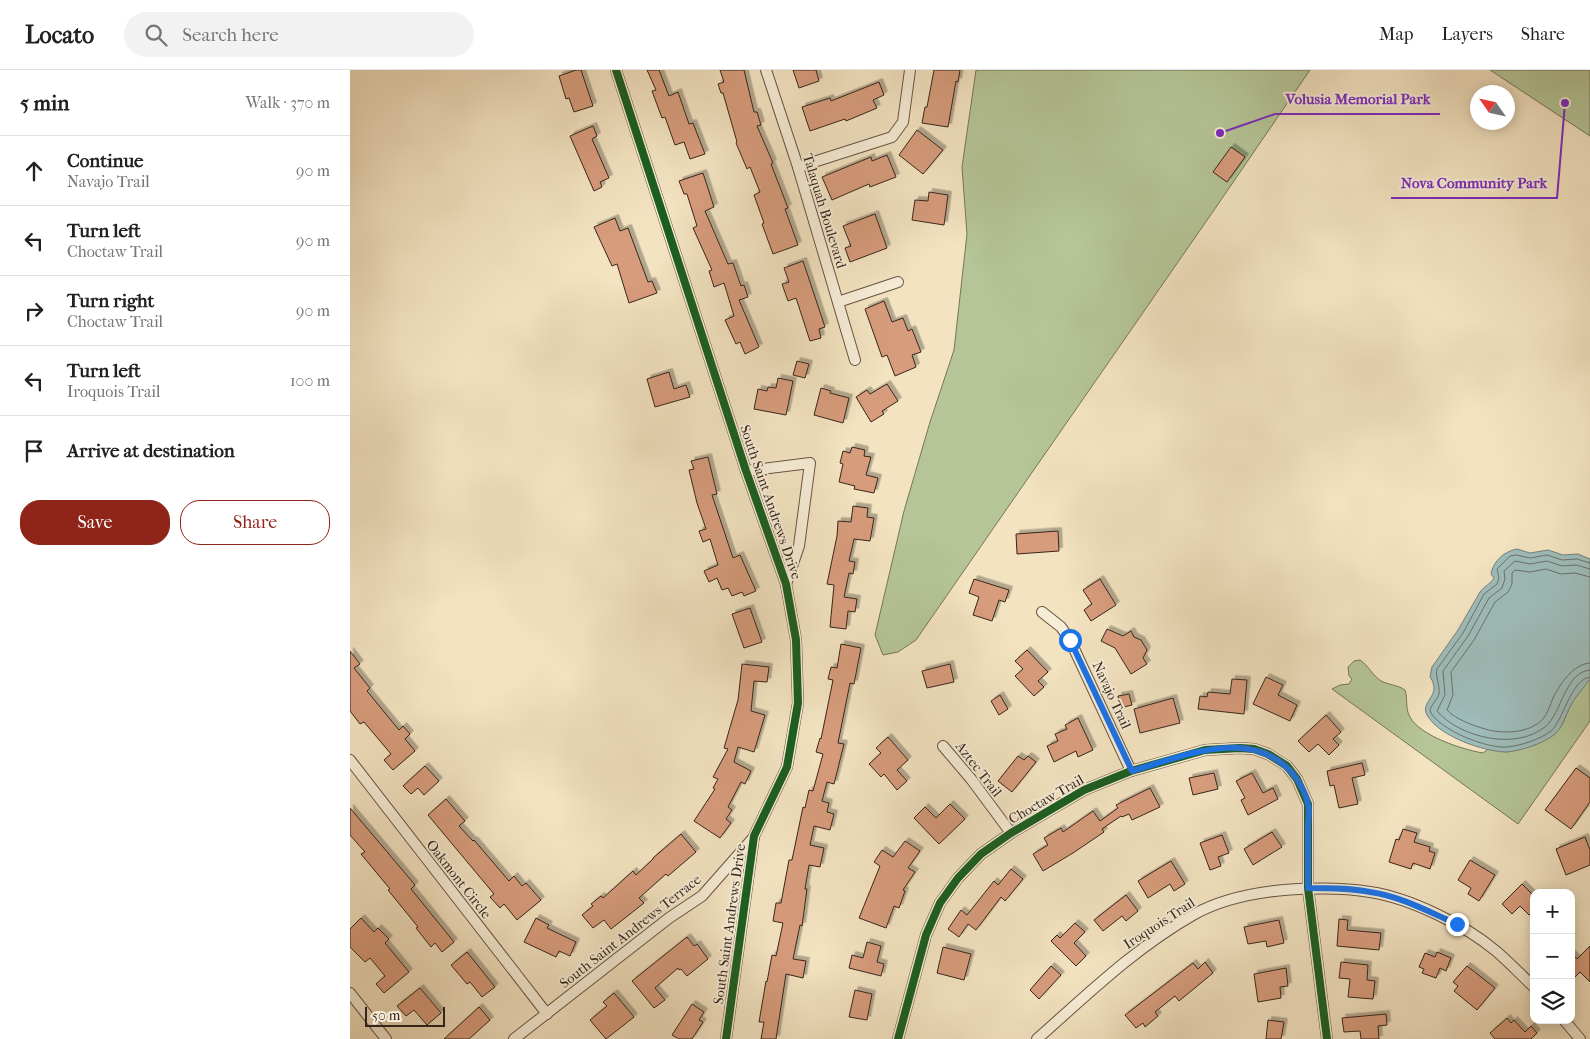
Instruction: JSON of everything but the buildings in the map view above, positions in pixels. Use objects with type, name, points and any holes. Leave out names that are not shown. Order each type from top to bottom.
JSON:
[{"type":"street","name":"South Saint Andrews Drive","points":[[616,70],[746,471],[786,584],[796,640],[798,703],[787,767],[754,836],[726,1039]]},
{"type":"street","name":"Talaquah Boulevard","points":[[766,70],[798,167],[855,360]]},
{"type":"street","points":[[798,167],[892,137],[903,122],[910,70]]},
{"type":"street","points":[[838,302],[898,282]]},
{"type":"street","points":[[746,471],[810,463],[798,546],[786,584]]},
{"type":"street","name":"Navajo Trail","points":[[1042,612],[1061,627],[1070,640],[1132,771]]},
{"type":"street","name":"Aztec Trail","points":[[943,746],[971,779],[1011,833]]},
{"type":"street","name":"Choctaw Trail","points":[[898,1039],[926,935],[940,903],[958,878],[981,854],[1011,833],[1084,790],[1132,771],[1205,750],[1240,748],[1254,749],[1268,754],[1286,766],[1297,779],[1308,804],[1308,888],[1327,1039]]},
{"type":"street","name":"Oakmont Circle","points":[[350,760],[547,1014]]},
{"type":"street","name":"South Saint Andrews Terrace","points":[[514,1039],[669,918],[702,896],[754,836]]},
{"type":"street","name":"Iroquois Trail","points":[[1037,1039],[1141,949],[1194,914],[1226,900],[1263,892],[1308,888],[1337,888],[1372,892],[1408,903],[1457,924],[1496,950],[1530,983]]},
{"type":"street","points":[[350,993],[386,1039]]},
{"type":"street","points":[[1567,1024],[1580,1039]]},
{"type":"green space","points":[[976,70],[1310,70],[916,640],[898,652],[883,655],[875,635],[904,511],[930,422],[954,350],[967,234],[962,167]]},
{"type":"green space","points":[[1490,70],[1590,70],[1590,136],[1515,85]]},
{"type":"green space","points":[[1360,660],[1381,681],[1405,690],[1408,714],[1415,724],[1432,736],[1465,749],[1483,753],[1488,749],[1507,752],[1535,745],[1555,734],[1563,723],[1570,706],[1590,679],[1590,721],[1518,824],[1332,689],[1340,685],[1349,684],[1352,679],[1349,676],[1348,667],[1354,661]]},
{"type":"water","points":[[1517,549],[1530,553],[1548,550],[1563,555],[1578,554],[1590,559],[1590,679],[1574,699],[1562,725],[1555,734],[1545,741],[1505,752],[1475,746],[1453,737],[1435,725],[1429,718],[1426,708],[1434,690],[1430,677],[1432,667],[1458,630],[1480,592],[1494,578],[1491,574],[1494,565],[1504,554]]},
{"type":"cycle path","points":[[616,70],[746,471],[786,584],[796,640],[798,703],[787,767],[754,836],[726,1039]]},
{"type":"cycle path","points":[[898,1039],[926,935],[940,903],[958,878],[981,854],[1011,833],[1084,790],[1131,771],[1205,750],[1240,748],[1254,749],[1268,754],[1287,766],[1297,779],[1308,804],[1308,888],[1327,1039]]},
{"type":"place","name":"Nova Community Park","points":[[1565,103]]},
{"type":"place","name":"Volusia Memorial Park","points":[[1220,133]]},
{"type":"route","points":[[1070,640],[1132,771],[1205,750],[1240,748],[1254,749],[1268,754],[1286,766],[1297,779],[1308,804],[1308,888],[1337,888],[1372,892],[1408,903],[1457,924]]}]
